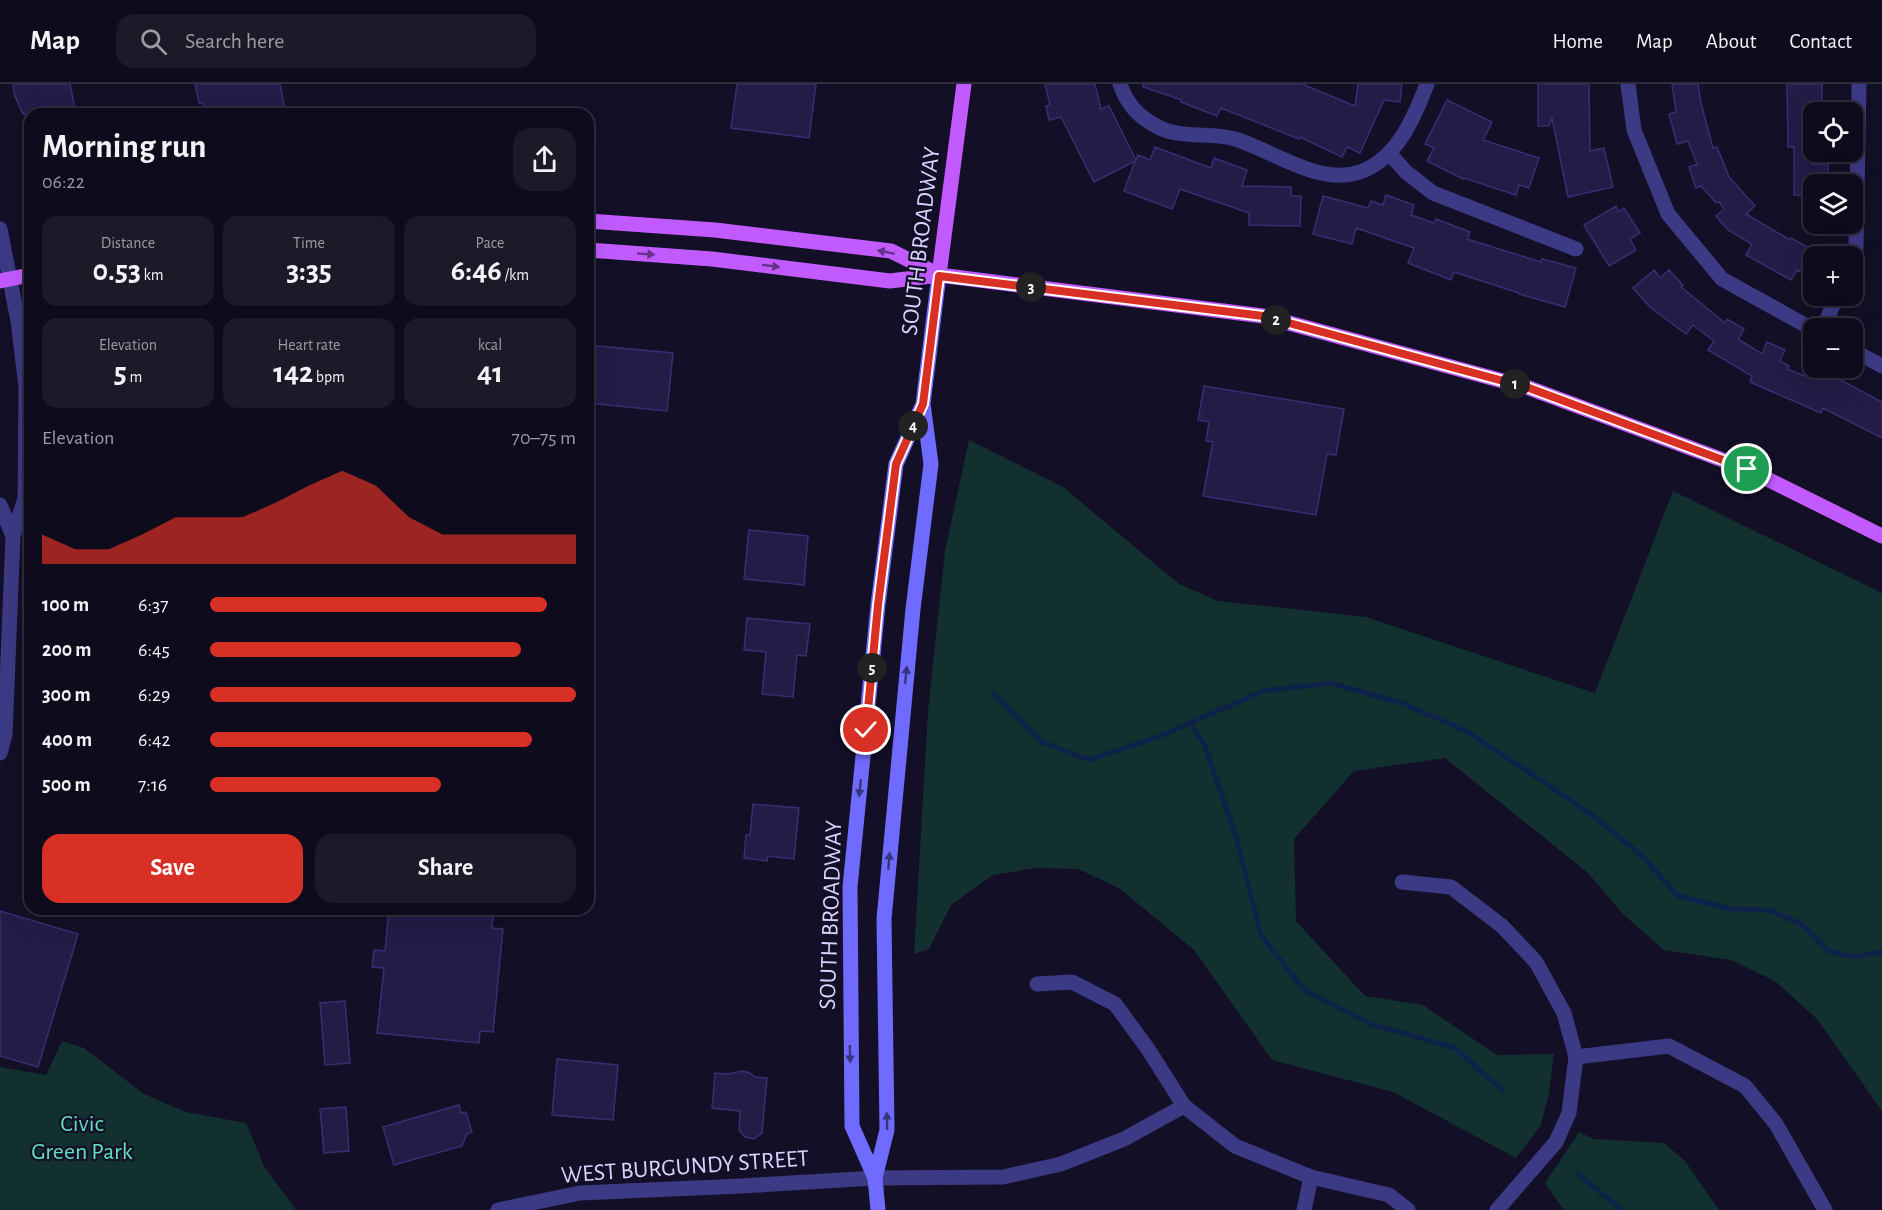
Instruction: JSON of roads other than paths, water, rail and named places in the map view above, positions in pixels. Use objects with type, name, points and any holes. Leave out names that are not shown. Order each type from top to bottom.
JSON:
[{"type":"main road","name":"SOUTH BROADWAY","points":[[875,1178],[887,1130],[884,919],[913,609],[931,464],[923,404],[964,84]]},
{"type":"main road","points":[[594,221],[715,230],[891,251],[939,276]]},
{"type":"main road","points":[[594,250],[712,259],[890,281],[939,276],[1263,316],[1518,385],[1747,469],[1882,536]]},
{"type":"main road","points":[[5,280],[24,275]]},
{"type":"main road","name":"SOUTH BROADWAY","points":[[878,1210],[875,1178],[852,1126],[850,887],[878,605],[896,464],[923,404]]},
{"type":"street","points":[[1120,84],[1135,112],[1160,128],[1193,135],[1233,138],[1322,174],[1343,176],[1362,172],[1390,154],[1405,131],[1427,84]]},
{"type":"street","points":[[1628,84],[1634,130],[1668,214],[1722,279],[1803,324]]},
{"type":"street","points":[[1856,246],[1859,84]]},
{"type":"street","points":[[1390,154],[1406,172],[1432,194],[1576,249]]},
{"type":"street","points":[[0,229],[5,280],[19,327],[24,370]]},
{"type":"street","points":[[1863,356],[1882,366]]},
{"type":"street","points":[[0,753],[5,735],[13,536],[24,501]]},
{"type":"street","points":[[0,505],[13,536]]},
{"type":"street","points":[[1402,882],[1451,887],[1502,927],[1536,962],[1564,1013],[1576,1057],[1569,1113],[1556,1142],[1497,1210]]},
{"type":"street","points":[[1037,984],[1072,982],[1115,1004],[1148,1049],[1184,1106],[1235,1146],[1311,1177],[1389,1195],[1408,1210]]},
{"type":"street","points":[[1576,1057],[1669,1046],[1745,1086],[1776,1124],[1825,1210]]},
{"type":"street","name":"WEST BURGUNDY STREET","points":[[498,1210],[580,1193],[875,1178],[1003,1177],[1061,1164],[1113,1144],[1184,1106]]},
{"type":"street","points":[[1304,1210],[1311,1177]]},
{"type":"waterway","points":[[993,693],[1042,742],[1089,760],[1158,737],[1263,691],[1330,683],[1402,703],[1464,730],[1543,781],[1600,821],[1643,857],[1678,896],[1732,909],[1770,910],[1803,925],[1827,950],[1853,957],[1882,952]]},
{"type":"waterway","points":[[1190,722],[1205,746],[1236,837],[1261,935],[1304,990],[1371,1024],[1455,1048],[1503,1091]]},
{"type":"waterway","points":[[1578,1174],[1622,1210]]},
{"type":"park label","name":"Civic Green Park","points":[[82,1138]]}]
